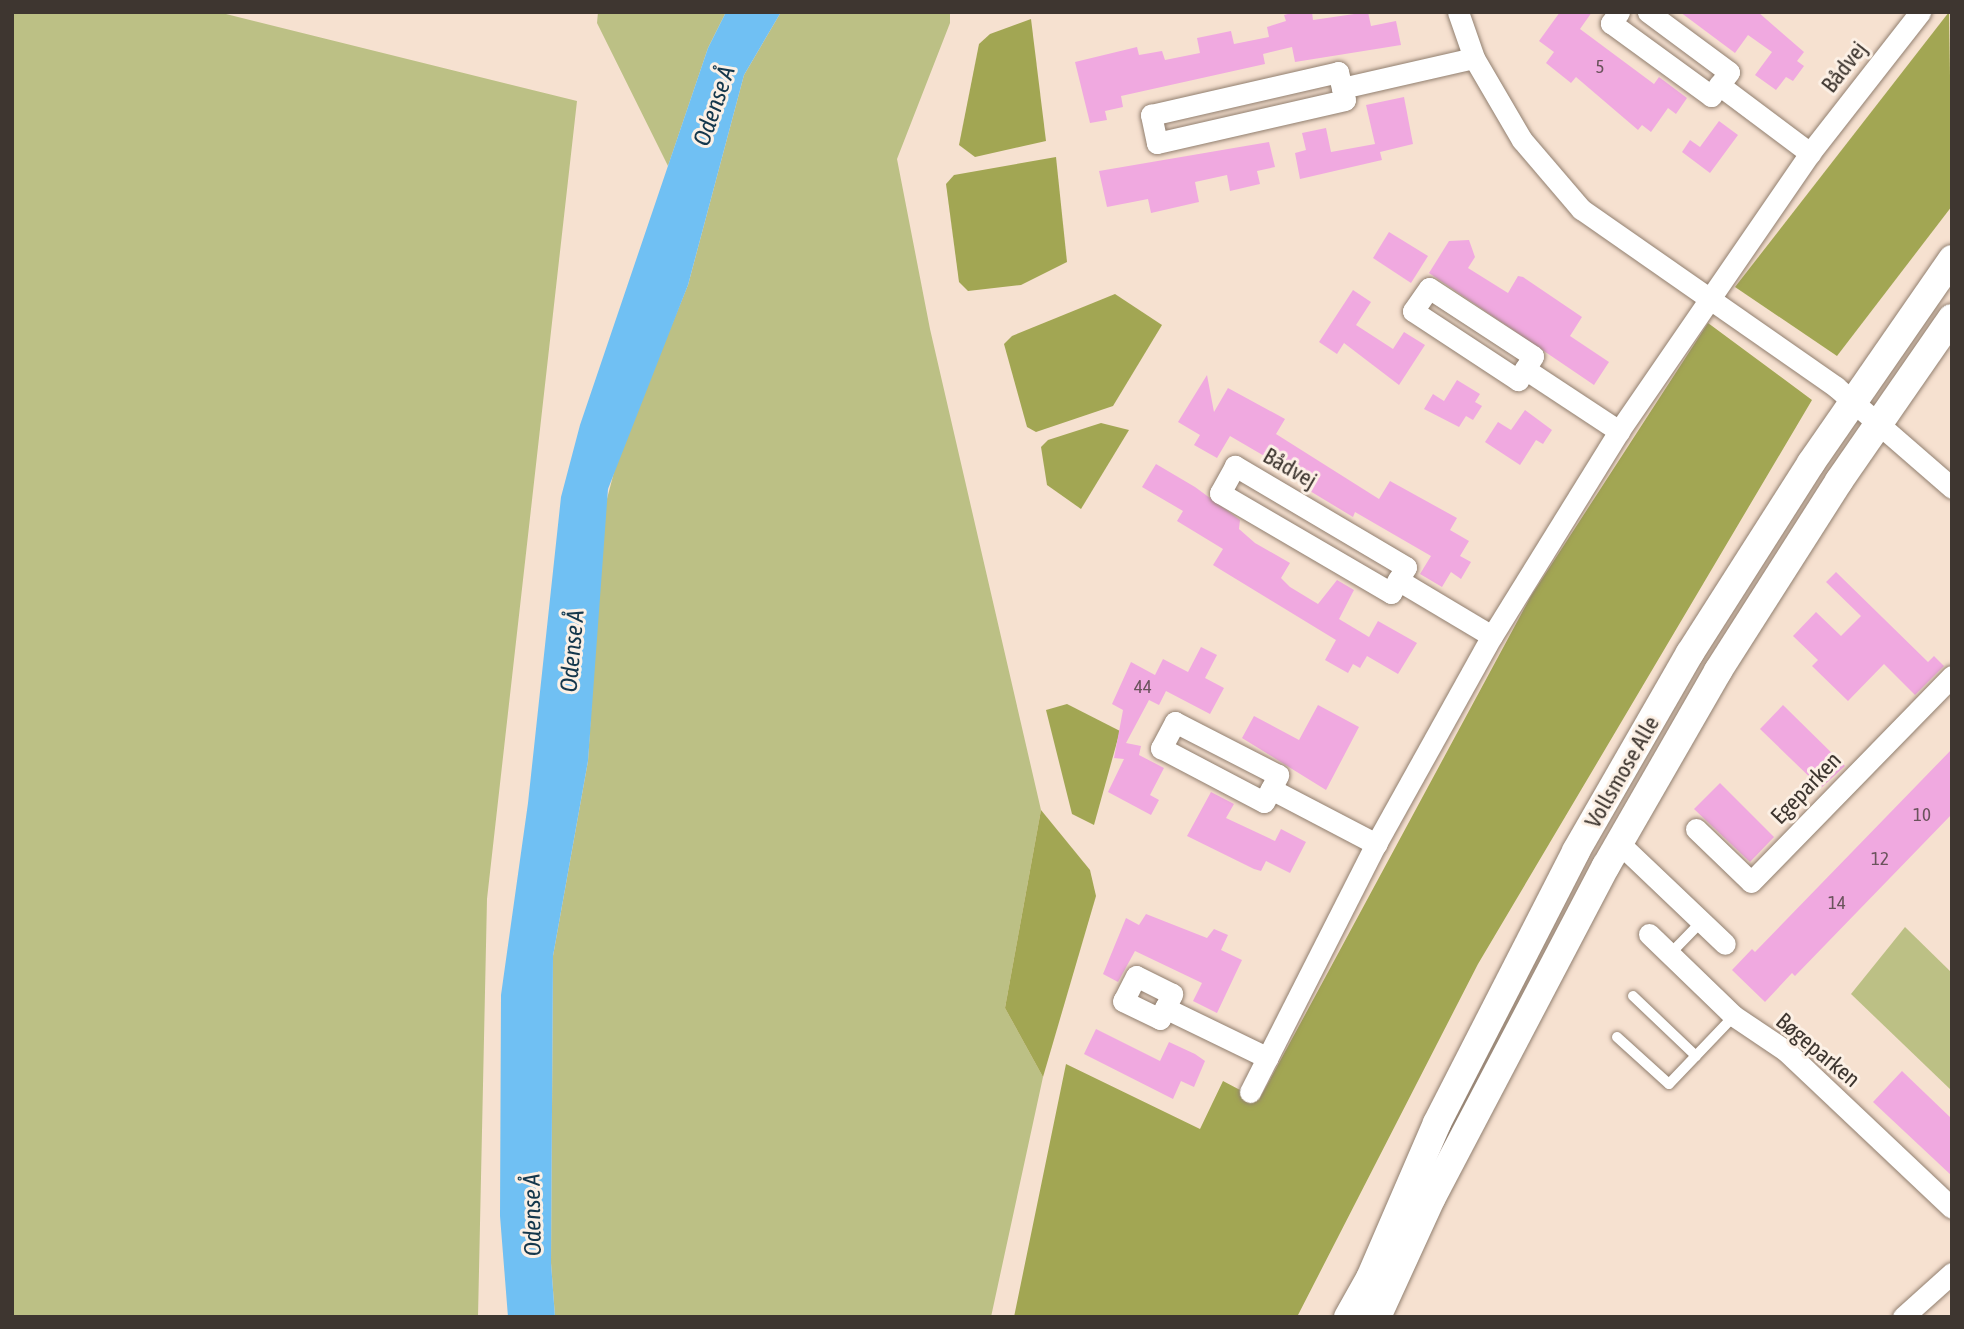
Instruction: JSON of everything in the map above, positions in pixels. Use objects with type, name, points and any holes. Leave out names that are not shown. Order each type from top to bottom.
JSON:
[{"type":"street","points":[[1458,12],[1474,58],[1522,141],[1581,209],[1854,400],[1952,488]]},
{"type":"street","points":[[1619,12],[1611,23],[1711,96],[1729,72],[1648,12]]},
{"type":"street","name":"Bådvej","points":[[1250,1093],[1376,845],[1492,636],[1619,431],[1810,153],[1920,12]]},
{"type":"street","points":[[1342,88],[1474,58]]},
{"type":"street","points":[[1338,72],[1342,88],[1345,100],[1157,143],[1151,115],[1338,72]]},
{"type":"street","points":[[1719,85],[1810,153]]},
{"type":"street","name":"Vollsmose Alle","points":[[1348,1317],[1370,1278],[1437,1123],[1576,851],[1690,653],[1854,400],[1952,259]]},
{"type":"street","points":[[1429,288],[1533,356],[1525,369],[1518,380],[1413,311],[1429,288]]},
{"type":"street","name":"Vollsmose Alle","points":[[1377,1317],[1433,1196],[1619,843],[1718,671],[1952,318]]},
{"type":"street","points":[[1525,369],[1619,431]]},
{"type":"street","name":"Bådvej","points":[[1236,466],[1406,567],[1398,580],[1391,593],[1220,493],[1236,466]]},
{"type":"street","points":[[1398,580],[1492,636]]},
{"type":"street","name":"Egeparken","points":[[1696,829],[1751,882],[1952,676]]},
{"type":"street","points":[[1175,722],[1278,775],[1271,789],[1264,802],[1161,748],[1175,722]]},
{"type":"street","points":[[1271,789],[1376,845]]},
{"type":"street","points":[[1619,843],[1725,944]]},
{"type":"street","name":"Bøgeparken","points":[[1649,934],[1734,1016],[1786,1051],[1952,1208]]},
{"type":"street","points":[[1165,1008],[1268,1058]]},
{"type":"street","points":[[1903,1317],[1952,1273]]},
{"type":"lane","points":[[1670,954],[1701,922]]},
{"type":"lane","points":[[1633,996],[1696,1056]]},
{"type":"lane","points":[[1616,1037],[1669,1084],[1734,1016]]},
{"type":"green space","points":[[12,12],[218,12],[577,101],[487,899],[478,1317],[12,1317]]},
{"type":"green space","points":[[598,12],[726,12],[708,48],[668,166],[597,23]]},
{"type":"green space","points":[[781,12],[950,12],[950,23],[897,159],[930,329],[1041,810],[1005,1008],[1043,1077],[991,1317],[555,1317],[551,1263],[553,956],[588,761],[603,514],[618,457],[688,285],[744,75]]},
{"type":"green space","points":[[1949,12],[1952,206],[1837,356],[1735,287]]},
{"type":"green space","points":[[1031,19],[1046,141],[975,157],[959,145],[979,44],[990,34]]},
{"type":"green space","points":[[1056,157],[1067,262],[1021,285],[968,291],[959,282],[946,184],[954,175]]},
{"type":"green space","points":[[1115,294],[1162,325],[1113,406],[1036,432],[1027,427],[1004,344],[1012,336]]},
{"type":"green space","points":[[1708,323],[1812,400],[1478,964],[1297,1317],[1014,1317],[1066,1064],[1200,1129],[1223,1081],[1259,1100],[1531,596]]},
{"type":"green space","points":[[1101,423],[1129,430],[1081,509],[1047,485],[1041,447],[1048,440]]},
{"type":"green space","points":[[1067,704],[1120,731],[1094,825],[1072,814],[1046,710]]},
{"type":"green space","points":[[1041,810],[1090,870],[1096,896],[1043,1077],[1005,1008]]},
{"type":"green space","points":[[1905,927],[1952,973],[1952,1091],[1851,994]]},
{"type":"water","name":"Odense Å","points":[[726,12],[781,12],[744,75],[688,285],[608,489],[588,761],[553,956],[551,1263],[555,1317],[508,1317],[500,1216],[501,995],[528,803],[561,497],[580,425],[708,48]]},
{"type":"building","points":[[1312,12],[1313,20],[1368,12],[1371,26],[1396,21],[1401,45],[1295,62],[1292,47],[1263,54],[1265,64],[1121,96],[1123,107],[1105,111],[1107,120],[1090,123],[1075,62],[1137,47],[1139,55],[1162,51],[1165,60],[1200,53],[1197,38],[1231,31],[1234,44],[1269,37],[1267,27],[1286,21],[1284,15]]},
{"type":"building","points":[[1560,12],[1592,12],[1580,29],[1654,84],[1659,77],[1687,98],[1676,114],[1668,108],[1651,132],[1642,125],[1638,130],[1576,77],[1571,83],[1546,63],[1554,52],[1539,41]]},
{"type":"building","points":[[1680,12],[1758,12],[1804,52],[1797,61],[1804,66],[1793,81],[1786,77],[1776,90],[1755,75],[1772,52],[1748,35],[1735,53]]},
{"type":"building","points":[[1404,97],[1413,144],[1380,152],[1382,160],[1300,179],[1295,153],[1306,150],[1302,133],[1326,128],[1331,152],[1375,144],[1366,105]]},
{"type":"building","points":[[1719,121],[1738,135],[1710,173],[1682,152],[1690,140],[1700,147]]},
{"type":"building","points":[[1269,142],[1275,167],[1257,171],[1260,184],[1230,191],[1227,175],[1195,182],[1199,202],[1151,213],[1148,199],[1107,207],[1099,171]]},
{"type":"building","points":[[1389,232],[1428,256],[1411,283],[1373,258]]},
{"type":"building","points":[[1469,240],[1475,257],[1468,268],[1508,293],[1518,276],[1523,277],[1582,317],[1570,336],[1609,362],[1594,385],[1429,273],[1449,241]]},
{"type":"building","points":[[1353,290],[1371,302],[1356,325],[1393,349],[1404,332],[1425,345],[1399,385],[1344,343],[1337,354],[1319,342]]},
{"type":"building","points":[[1207,375],[1214,412],[1228,388],[1285,419],[1276,434],[1379,499],[1390,481],[1457,518],[1450,530],[1469,541],[1460,556],[1471,562],[1461,579],[1451,572],[1442,587],[1420,574],[1431,556],[1355,512],[1353,517],[1300,485],[1304,479],[1230,436],[1217,458],[1194,445],[1200,435],[1178,422]]},
{"type":"building","points":[[1457,380],[1480,394],[1475,402],[1482,406],[1473,420],[1466,416],[1459,427],[1424,409],[1433,394],[1444,401]]},
{"type":"building","points":[[1525,410],[1552,430],[1543,444],[1536,440],[1520,465],[1485,442],[1498,422],[1511,430]]},
{"type":"building","points":[[1156,464],[1195,487],[1240,520],[1239,529],[1255,543],[1290,563],[1281,578],[1290,587],[1318,604],[1337,580],[1354,590],[1339,619],[1369,637],[1378,621],[1417,643],[1398,674],[1367,656],[1360,668],[1353,664],[1348,673],[1325,660],[1336,640],[1213,565],[1223,549],[1177,521],[1183,511],[1142,487]]},
{"type":"building","points":[[1836,572],[1928,662],[1934,656],[1944,666],[1915,695],[1884,664],[1848,701],[1812,666],[1818,660],[1793,636],[1816,612],[1841,636],[1861,616],[1826,582]]},
{"type":"building","points":[[1201,647],[1217,655],[1205,678],[1224,688],[1210,714],[1166,691],[1159,705],[1149,700],[1126,743],[1141,746],[1139,755],[1164,768],[1150,795],[1159,800],[1151,815],[1108,792],[1124,759],[1114,758],[1123,710],[1112,704],[1131,662],[1155,675],[1163,659],[1188,672]]},
{"type":"building","points":[[1318,705],[1359,727],[1326,790],[1242,738],[1254,716],[1299,740]]},
{"type":"building","points":[[1783,705],[1845,766],[1821,788],[1760,729]]},
{"type":"building","points":[[1952,749],[1952,814],[1795,976],[1792,973],[1765,1002],[1732,970],[1752,949],[1755,952]]},
{"type":"building","points":[[1720,783],[1774,837],[1750,862],[1694,809]]},
{"type":"building","points":[[1211,792],[1234,804],[1226,818],[1275,841],[1281,829],[1306,842],[1290,873],[1266,861],[1261,871],[1254,869],[1187,836]]},
{"type":"building","points":[[1146,914],[1207,938],[1214,929],[1228,935],[1221,950],[1242,960],[1217,1013],[1193,1001],[1202,983],[1135,951],[1118,982],[1103,974],[1126,918],[1139,925]]},
{"type":"building","points":[[1096,1029],[1160,1061],[1169,1042],[1195,1054],[1205,1061],[1194,1087],[1181,1081],[1173,1099],[1084,1054]]},
{"type":"building","points":[[1902,1071],[1952,1119],[1952,1176],[1873,1102]]}]
